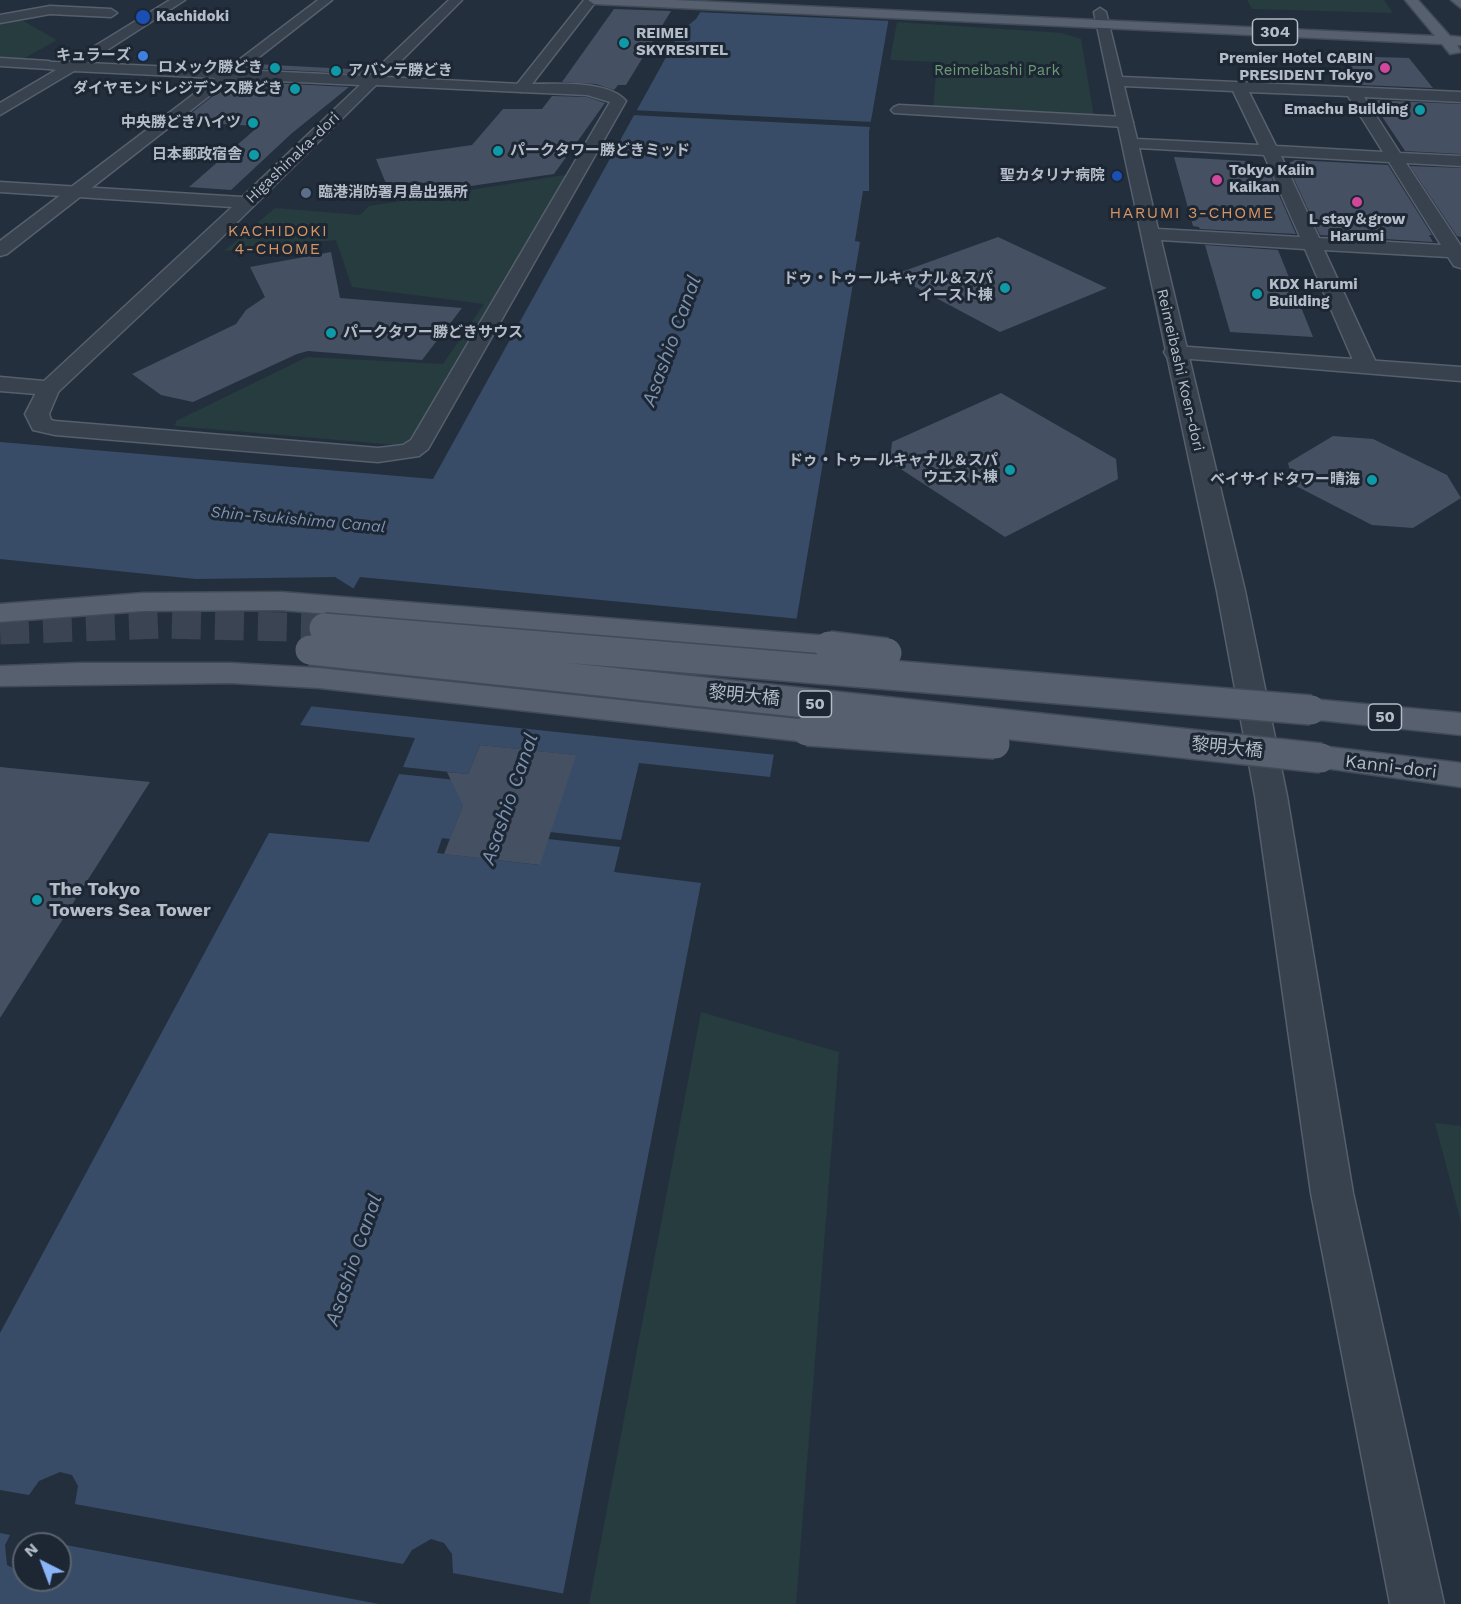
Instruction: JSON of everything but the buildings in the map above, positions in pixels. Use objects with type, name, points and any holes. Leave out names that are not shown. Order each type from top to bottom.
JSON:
[{"type":"main road","name":"304","points":[[593,0],[1102,18],[1461,27]]},
{"type":"main road","name":"304","points":[[796,0],[894,9]]},
{"type":"main road","points":[[1411,0],[1461,57]]},
{"type":"main road","points":[[1457,0],[1461,4]]},
{"type":"main road","name":"304","points":[[1102,18],[1461,41]]},
{"type":"main road","name":"50","points":[[0,614],[143,602],[209,600],[350,604],[829,646],[971,663],[1311,710],[1461,724]]},
{"type":"main road","name":"黎明大橋","points":[[1311,710],[317,639],[1321,758]]},
{"type":"main road","name":"50","points":[[0,676],[174,672],[319,678],[807,731],[961,742],[1321,758]]},
{"type":"main road","name":"Kanni-dori","points":[[1321,758],[1461,775]]},
{"type":"street","points":[[0,95],[156,0]]},
{"type":"street","points":[[0,110],[178,0]]},
{"type":"street","points":[[0,250],[326,0]]},
{"type":"street","name":"Higashinaka-dori","points":[[49,388],[246,203],[456,0]]},
{"type":"street","points":[[521,88],[593,0]]},
{"type":"street","points":[[0,19],[50,10],[111,13]]},
{"type":"street","name":"Reimeibashi Koen-dori","points":[[1102,18],[1230,591],[1271,796],[1332,1193],[1417,1604]]},
{"type":"street","points":[[0,62],[592,91],[613,95],[618,101],[420,444],[410,451],[378,455],[55,428],[40,424],[37,414],[49,388],[0,384]]},
{"type":"street","points":[[1115,81],[1461,97]]},
{"type":"street","points":[[1239,87],[1270,150],[1367,367]]},
{"type":"street","points":[[1353,92],[1459,255]]},
{"type":"street","points":[[899,110],[1270,150],[1461,161]]},
{"type":"street","points":[[0,187],[246,203]]},
{"type":"street","points":[[1149,234],[1312,243],[1459,255]]},
{"type":"street","points":[[1175,352],[1461,374]]},
{"type":"green space","points":[[1247,0],[1384,0],[1393,13],[1252,9]]},
{"type":"green space","points":[[16,17],[57,40],[23,59],[0,58],[0,20]]},
{"type":"green space","name":"Reimeibashi Park","points":[[897,22],[1062,33],[1081,39],[1094,117],[933,109],[937,62],[890,60]]},
{"type":"green space","points":[[571,174],[408,446],[175,426],[176,421],[307,357],[443,364],[484,304],[352,287],[336,240],[224,251],[275,208],[360,215],[369,206]]},
{"type":"green space","points":[[701,1012],[839,1052],[796,1604],[589,1604]]},
{"type":"green space","points":[[1435,1123],[1461,1126],[1461,1222]]},
{"type":"water","points":[[708,0],[892,0],[869,132],[869,191],[863,191],[855,241],[860,242],[770,777],[639,763],[621,840],[550,832],[575,755],[480,745],[468,774],[403,767],[415,738],[300,725],[375,602],[335,577],[196,579],[0,559],[0,442],[433,479],[680,32],[696,19]]},
{"type":"water","name":"Asashio Canal","points":[[399,774],[465,781],[463,805],[450,839],[442,838],[437,853],[539,865],[548,839],[620,847],[614,872],[701,883],[561,1604],[0,1604],[0,1333],[269,833],[369,842]]},
{"type":"pier","points":[[704,0],[895,0],[891,21],[697,12]]},
{"type":"pier","points":[[633,110],[873,122],[872,127],[630,115]]},
{"type":"pier","points":[[360,577],[800,619],[777,755],[308,706],[371,602],[352,591]]},
{"type":"pier","points":[[60,1472],[72,1475],[78,1486],[75,1504],[403,1564],[412,1550],[431,1539],[444,1543],[452,1554],[453,1573],[566,1594],[564,1604],[379,1604],[72,1546],[72,1532],[12,1532],[12,1568],[7,1565],[5,1545],[10,1535],[0,1533],[0,1490],[29,1495],[39,1481]]},
{"type":"tunnel","points":[[0,630],[162,624],[324,628]]},
{"type":"place","name":"Kachidoki","points":[[143,17]]},
{"type":"place","name":"REIMEI SKYRESITEL","points":[[624,43]]},
{"type":"place","name":"キュラーズ","points":[[143,56]]},
{"type":"place","name":"ロメック勝どき","points":[[275,68]]},
{"type":"place","name":"Premier Hotel CABIN PRESIDENT Tokyo","points":[[1385,68]]},
{"type":"place","name":"アバンテ勝どき","points":[[336,71]]},
{"type":"place","name":"ダイヤモンドレジデンス勝どき","points":[[295,89]]},
{"type":"place","name":"Emachu Building","points":[[1420,110]]},
{"type":"place","name":"中央勝どきハイツ","points":[[253,123]]},
{"type":"place","name":"パークタワー勝どきミッド","points":[[498,151]]},
{"type":"place","name":"日本郵政宿舎","points":[[254,155]]},
{"type":"place","name":"聖カタリナ病院","points":[[1117,176]]},
{"type":"place","name":"Tokyo Kaiin Kaikan","points":[[1217,180]]},
{"type":"place","name":"臨港消防署月島出張所","points":[[306,193]]},
{"type":"place","name":"L stay＆grow Harumi","points":[[1357,202]]},
{"type":"place","name":"ドゥ・トゥールキャナル＆スパ イースト棟","points":[[1005,288]]},
{"type":"place","name":"KDX Harumi Building","points":[[1257,294]]},
{"type":"place","name":"パークタワー勝どきサウス","points":[[331,333]]},
{"type":"place","name":"ドゥ・トゥールキャナル＆スパ ウエスト棟","points":[[1010,470]]},
{"type":"place","name":"ベイサイドタワー晴海","points":[[1372,480]]},
{"type":"place","name":"The Tokyo Towers Sea Tower","points":[[37,900]]},
{"type":"district","name":"HARUMI 3-CHOME","points":[[1192,213]]},
{"type":"district","name":"KACHIDOKI 4-CHOME","points":[[278,240]]},
{"type":"water label","name":"Shin-Tsukishima Canal","points":[[298,520]]}]
